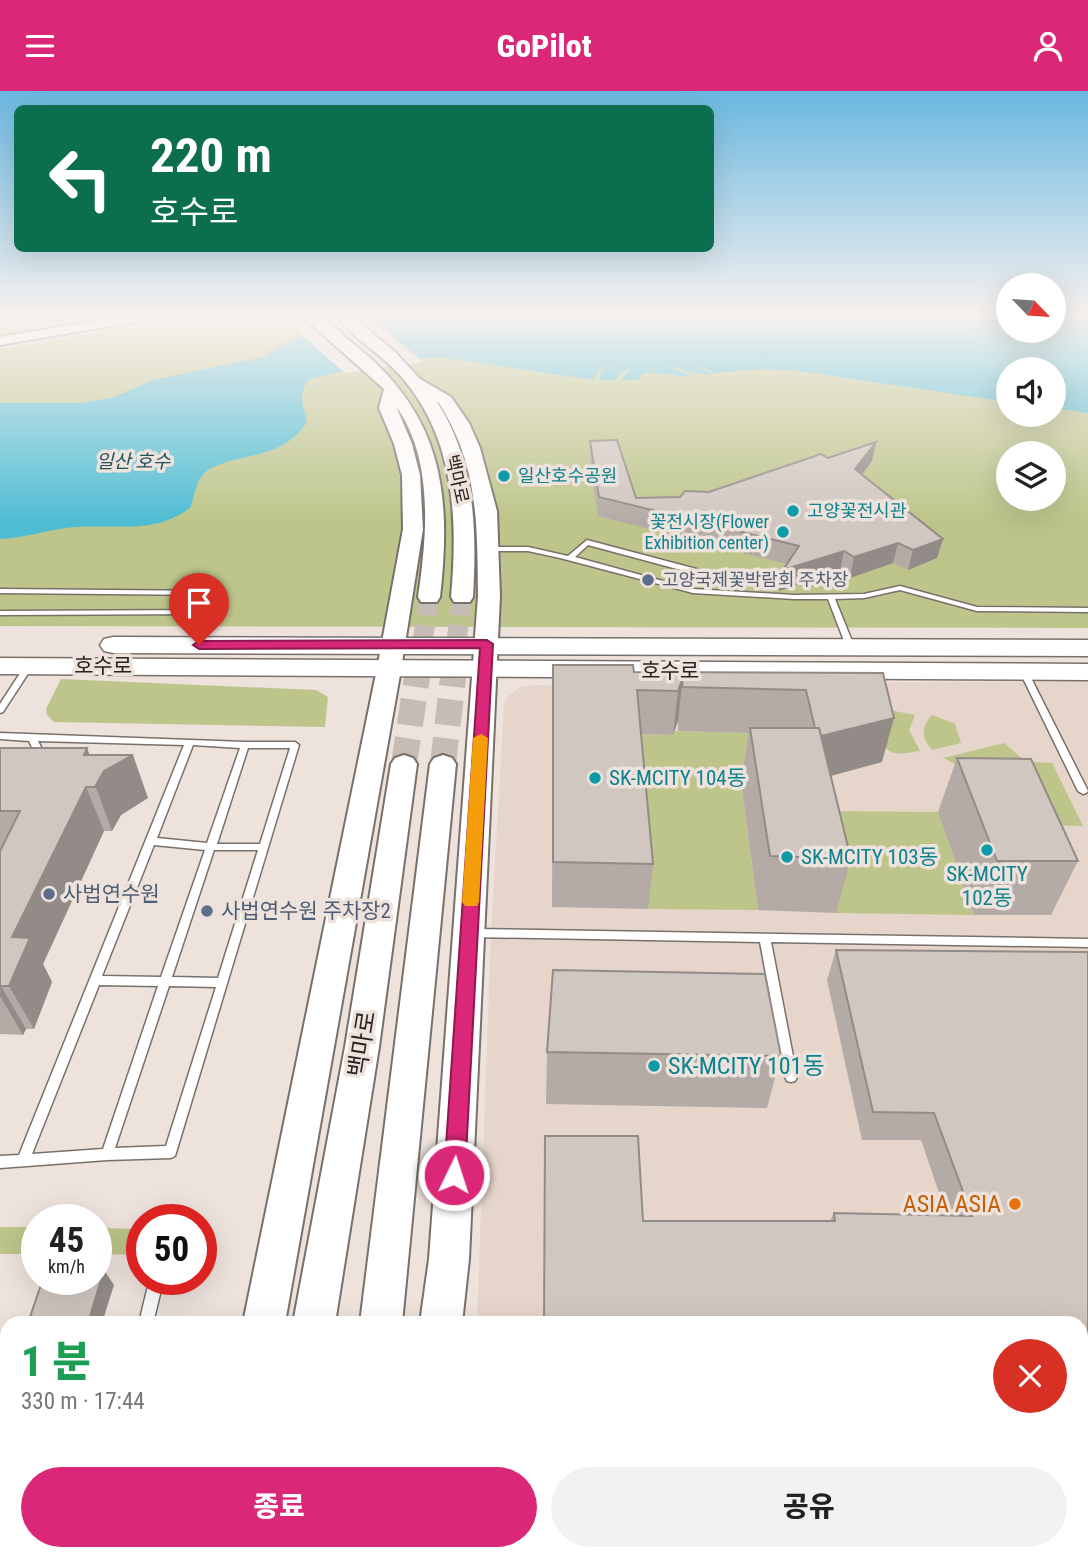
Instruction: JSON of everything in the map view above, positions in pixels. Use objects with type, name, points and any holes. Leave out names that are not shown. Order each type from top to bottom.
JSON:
[{"type":"main road","points":[[265,1316],[391,657],[415,513],[409,465],[387,408],[387,385]]},
{"type":"main road","name":"백마로","points":[[388,385],[417,430],[433,485],[436,542],[429,597]]},
{"type":"main road","name":"백마로","points":[[415,385],[442,427],[461,484],[466,539],[462,597]]},
{"type":"main road","points":[[421,385],[445,400],[466,435],[482,485],[488,549],[486,657],[449,1259],[442,1316]]},
{"type":"main road","name":"호수로","points":[[0,645],[199,645],[391,657]]},
{"type":"main road","name":"호수로","points":[[486,657],[850,646],[1088,648]]},
{"type":"main road","name":"호수로","points":[[0,666],[486,657],[1088,672]]},
{"type":"main road","name":"백마로","points":[[315,1316],[362,1048],[404,764]]},
{"type":"main road","points":[[383,1316],[443,764]]},
{"type":"lane","points":[[570,558],[587,542],[697,572],[683,588]]},
{"type":"lane","points":[[488,549],[528,549],[683,588],[794,597],[863,596],[900,588],[976,609],[1088,610]]},
{"type":"lane","points":[[0,591],[218,593],[199,645]]},
{"type":"lane","points":[[831,597],[850,646]]},
{"type":"lane","points":[[0,613],[210,612]]},
{"type":"lane","points":[[0,710],[29,666]]},
{"type":"lane","points":[[1024,672],[1083,791]]},
{"type":"lane","points":[[0,736],[295,745],[171,1151],[0,1162]]},
{"type":"lane","points":[[22,762],[37,747],[32,738]]},
{"type":"lane","points":[[23,1161],[190,742]]},
{"type":"lane","points":[[107,1154],[245,745]]},
{"type":"lane","points":[[150,841],[210,847],[264,847]]},
{"type":"lane","points":[[469,933],[1088,943]]},
{"type":"lane","points":[[765,938],[792,1077]]},
{"type":"lane","points":[[95,980],[222,983]]},
{"type":"lane","points":[[148,1316],[153,1295]]},
{"type":"shaded area","points":[[1088,681],[1088,1316],[477,1316],[491,934],[504,705],[508,696],[520,687]]},
{"type":"green space","name":"일산호수공원","points":[[0,385],[996,385],[996,427],[1066,427],[1066,385],[1088,385],[1088,628],[0,626]]},
{"type":"green space","points":[[61,679],[316,690],[328,697],[325,727],[54,722],[47,715],[46,709]]},
{"type":"green space","points":[[884,709],[915,715],[909,730],[920,751],[889,751],[883,732]]},
{"type":"green space","points":[[932,715],[955,724],[961,743],[932,750],[924,733]]},
{"type":"green space","points":[[674,731],[797,734],[741,782],[758,910],[648,909],[634,734],[673,735]]},
{"type":"green space","points":[[1004,743],[1026,762],[968,770],[943,758]]},
{"type":"green space","points":[[1031,762],[1052,763],[1083,826],[1047,825]]},
{"type":"green space","points":[[812,811],[938,812],[974,915],[836,913]]},
{"type":"green space","points":[[0,1227],[21,1227],[21,1254],[0,1254]]},
{"type":"green space","points":[[112,1228],[126,1229],[126,1255],[112,1254]]},
{"type":"water","name":"일산 호수","points":[[143,385],[306,385],[302,395],[307,422],[297,434],[275,449],[209,469],[198,482],[190,508],[162,522],[134,526],[75,527],[0,539],[0,403],[79,403],[112,398]]},
{"type":"water","points":[[891,385],[996,385],[996,400]]},
{"type":"water","points":[[1066,385],[1088,385],[1088,413],[1066,410]]},
{"type":"building","points":[[617,440],[636,498],[680,497],[685,491],[709,492],[821,454],[828,458],[876,442],[855,469],[943,539],[913,550],[898,543],[854,557],[844,551],[783,570],[799,546],[599,497],[590,441]]},
{"type":"building","points":[[553,665],[633,665],[634,672],[883,673],[894,718],[821,736],[819,728],[815,728],[806,690],[682,687],[683,677],[678,691],[637,690],[653,864],[553,862]]},
{"type":"building","points":[[750,728],[819,728],[851,859],[770,856]]},
{"type":"building","points":[[0,748],[87,748],[84,755],[133,755],[104,771],[95,787],[86,787],[12,937],[30,938],[9,986],[0,988],[0,851],[20,811],[0,811]]},
{"type":"building","points":[[957,758],[1031,759],[1078,861],[997,861]]},
{"type":"building","points":[[836,950],[1088,952],[1088,1316],[544,1316],[545,1136],[638,1136],[643,1221],[835,1221],[834,1213],[972,1216],[934,1113],[873,1112]]},
{"type":"building","points":[[553,970],[765,974],[781,1056],[547,1052]]},
{"type":"building","points":[[38,1295],[96,1295],[90,1316],[30,1316]]},
{"type":"tunnel","points":[[422,645],[429,597]]},
{"type":"tunnel","points":[[456,645],[462,597]]},
{"type":"tunnel","points":[[404,764],[422,644]]},
{"type":"tunnel","points":[[443,764],[457,644]]},
{"type":"slow traffic","points":[[471,902],[481,738]]},
{"type":"place","name":"일산호수공원","points":[[504,476]]},
{"type":"place","name":"고양꽃전시관","points":[[793,511]]},
{"type":"place","name":"꽃전시장(Flower Exhibition center)","points":[[783,532]]},
{"type":"place","name":"고양국제꽃박람회 주차장","points":[[648,580]]},
{"type":"place","name":"SK-MCITY 104동","points":[[595,778]]},
{"type":"place","name":"SK-MCITY 102동","points":[[987,850]]},
{"type":"place","name":"SK-MCITY 103동","points":[[787,857]]},
{"type":"place","name":"사법연수원","points":[[49,894]]},
{"type":"place","name":"사법연수원 주차장2","points":[[207,911]]},
{"type":"place","name":"SK-MCITY 101동","points":[[654,1066]]},
{"type":"place","name":"ASIA ASIA","points":[[1015,1204]]},
{"type":"route","points":[[199,645],[487,644],[454,1175]]}]
